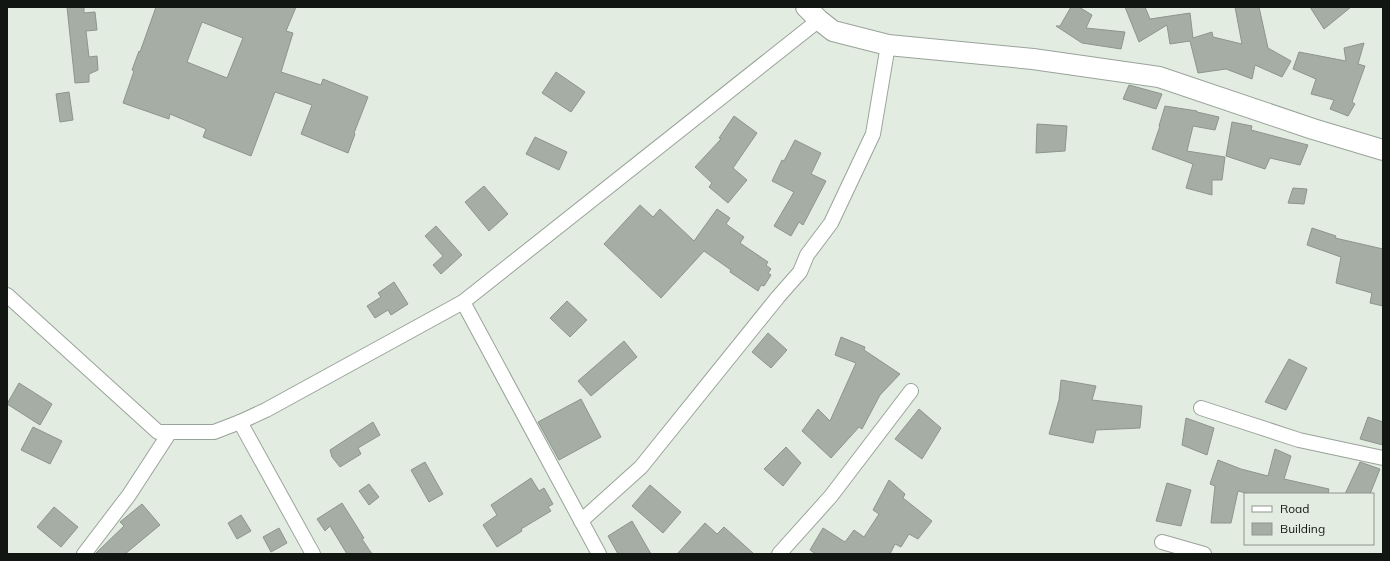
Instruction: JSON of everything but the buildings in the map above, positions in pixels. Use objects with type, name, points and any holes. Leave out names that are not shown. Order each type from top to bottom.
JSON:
[{"type":"street","points":[[7,295],[158,432],[214,432],[266,410],[463,302],[813,14],[833,31],[888,45],[1033,59],[1159,77],[1313,129],[1383,150]]},
{"type":"street","points":[[581,521],[641,468],[778,297],[800,272],[807,255],[831,223],[873,134],[888,45]]},
{"type":"street","points":[[463,302],[598,554]]},
{"type":"street","points":[[779,554],[831,496],[911,391]]},
{"type":"street","points":[[1201,408],[1299,440],[1383,458]]},
{"type":"street","points":[[240,422],[313,554]]},
{"type":"street","points":[[84,554],[129,495],[170,432]]},
{"type":"street","points":[[1162,542],[1204,554]]}]
